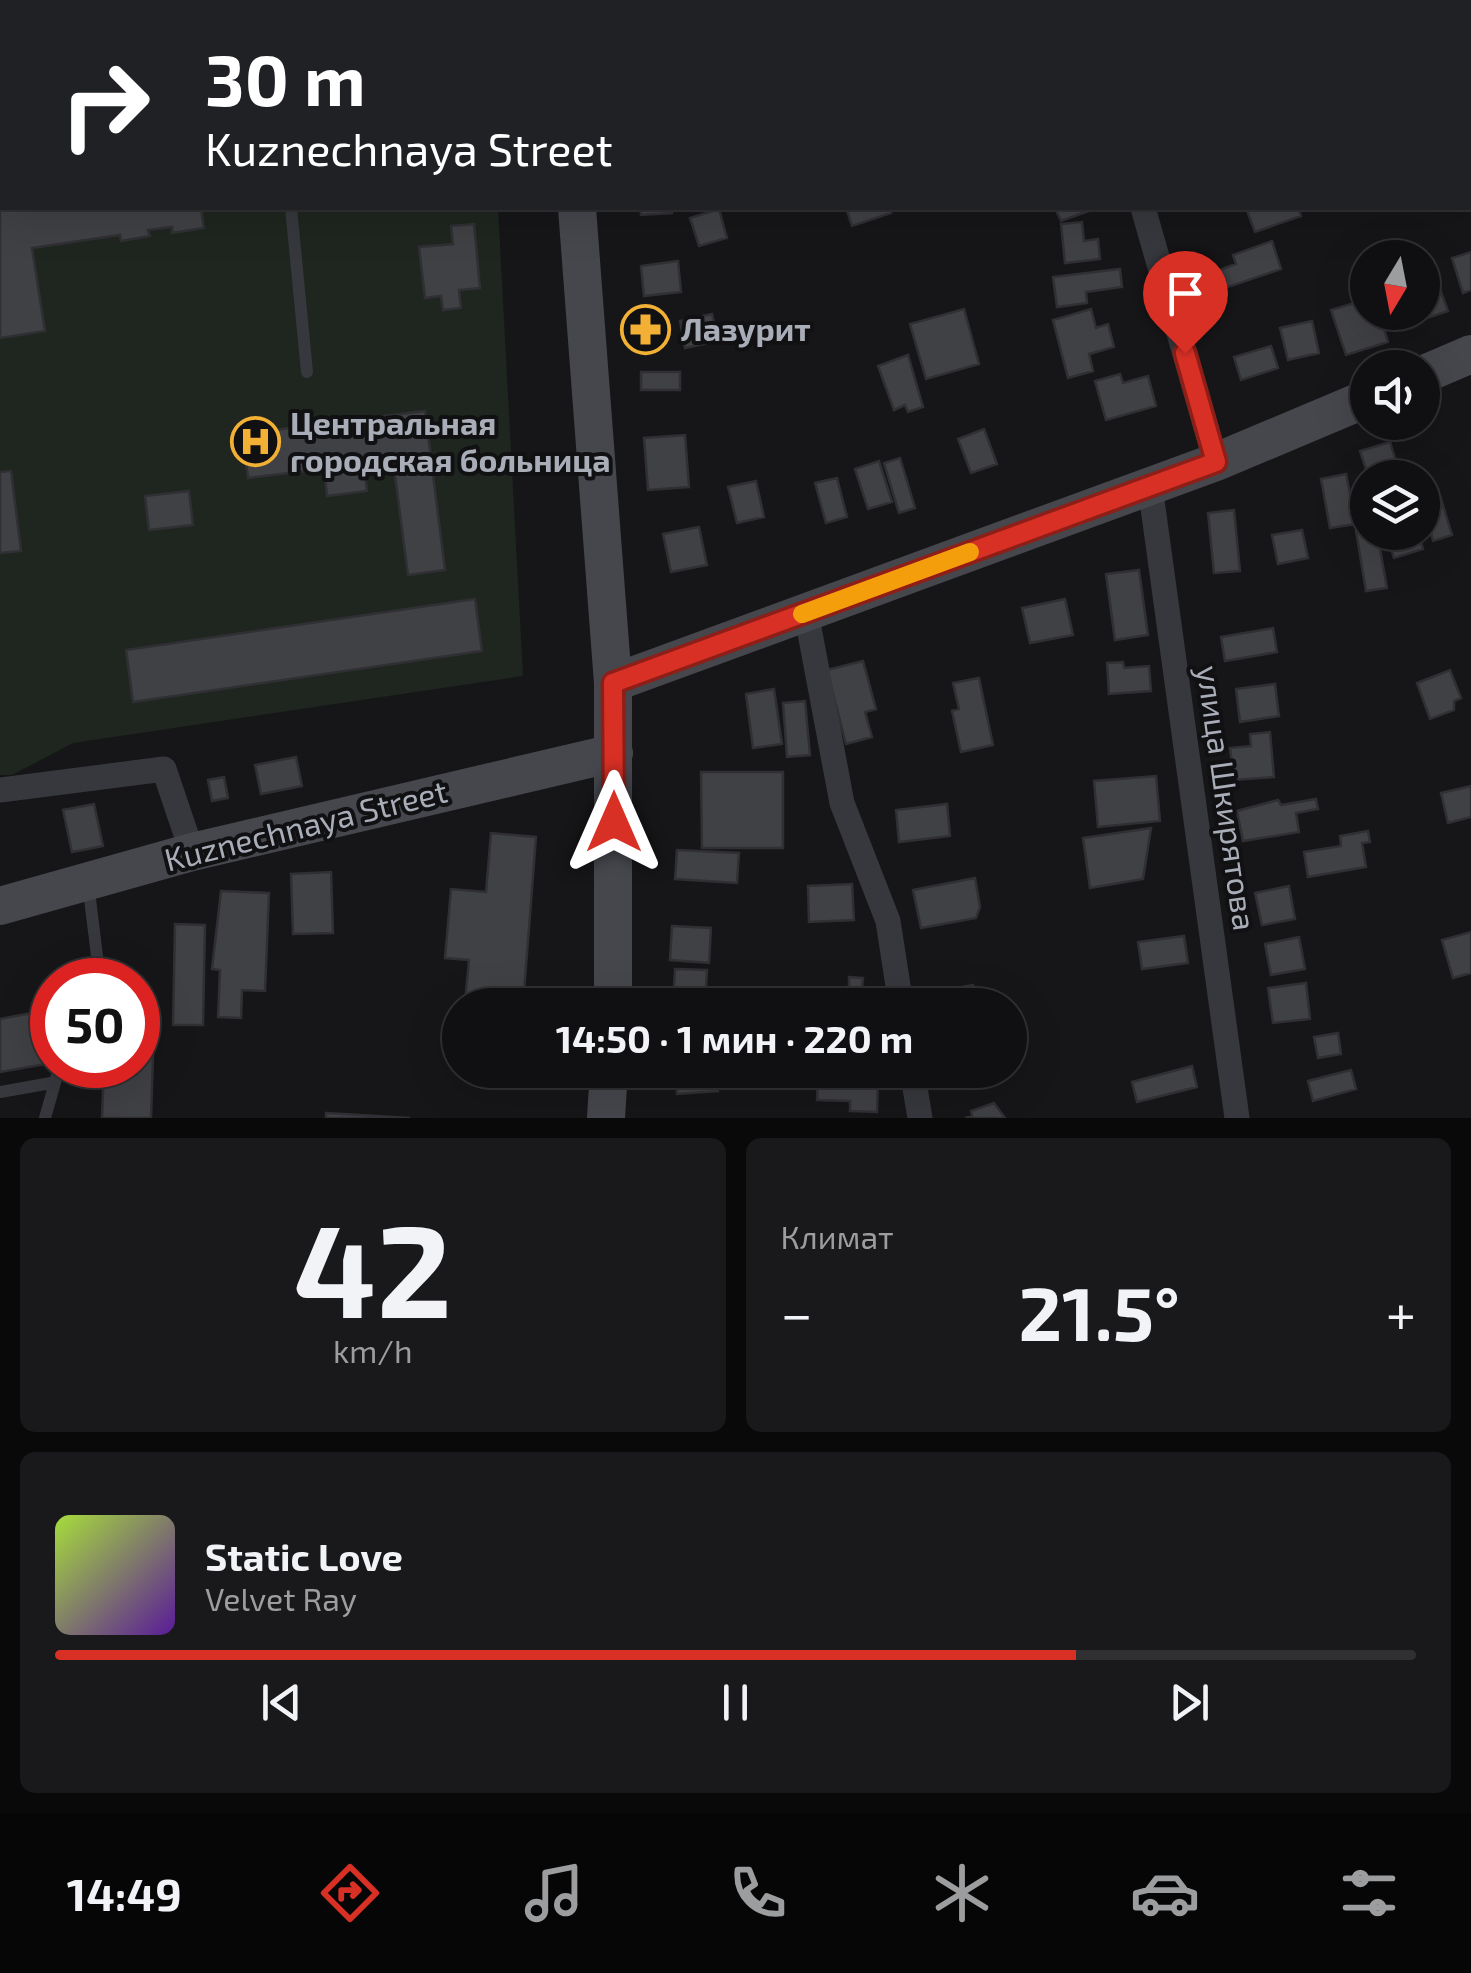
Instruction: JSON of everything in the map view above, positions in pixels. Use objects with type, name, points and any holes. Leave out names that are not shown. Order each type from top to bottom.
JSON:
[{"type":"main road","points":[[577,210],[613,683],[613,988]]},
{"type":"main road","points":[[1440,367],[1471,354]]},
{"type":"main road","points":[[613,683],[1216,462],[1350,406]]},
{"type":"main road","name":"Kuznechnaya Street","points":[[0,906],[192,852],[614,753]]},
{"type":"main road","points":[[606,1118],[608,1088]]},
{"type":"street","points":[[1144,210],[1216,462]]},
{"type":"street","name":"улица Шкирятова","points":[[1150,486],[1237,1118]]},
{"type":"street","points":[[806,612],[842,803],[888,920],[899,988]]},
{"type":"street","points":[[0,790],[164,770],[192,852]]},
{"type":"street","points":[[915,1088],[920,1118]]},
{"type":"lane","points":[[291,210],[307,372]]},
{"type":"lane","points":[[88,882],[97,958]]},
{"type":"lane","points":[[0,1092],[30,1087]]},
{"type":"lane","points":[[45,1118],[50,1088]]},
{"type":"shaded area","name":"Центральная городская больница","points":[[0,210],[498,210],[523,676],[73,743],[12,775],[0,775]]},
{"type":"building","points":[[0,210],[201,210],[204,228],[172,233],[172,227],[148,230],[150,236],[121,241],[120,235],[32,248],[45,331],[0,338]]},
{"type":"building","points":[[640,210],[672,210],[672,213],[641,215]]},
{"type":"building","points":[[719,210],[727,238],[699,246],[690,218]]},
{"type":"building","points":[[847,210],[891,213],[852,226]]},
{"type":"building","points":[[1056,210],[1091,210],[1061,221]]},
{"type":"building","points":[[1247,210],[1299,210],[1301,216],[1255,232]]},
{"type":"building","points":[[1082,222],[1084,241],[1098,239],[1100,259],[1065,263],[1061,224]]},
{"type":"building","points":[[474,224],[480,288],[459,290],[461,308],[443,310],[441,296],[425,298],[419,247],[453,244],[451,226]]},
{"type":"building","points":[[1272,241],[1281,269],[1222,289],[1216,271],[1236,264],[1233,255]]},
{"type":"building","points":[[1471,252],[1471,290],[1463,293],[1452,258]]},
{"type":"building","points":[[678,261],[681,292],[644,296],[641,266]]},
{"type":"building","points":[[1120,269],[1122,287],[1086,292],[1087,303],[1057,307],[1053,277]]},
{"type":"building","points":[[1440,289],[1448,311],[1440,314]]},
{"type":"building","points":[[1350,304],[1350,330],[1384,330],[1388,342],[1350,350],[1346,355],[1331,310]]},
{"type":"building","points":[[964,309],[979,364],[926,379],[910,324]]},
{"type":"building","points":[[1091,309],[1096,328],[1108,324],[1114,347],[1089,354],[1093,371],[1068,378],[1053,320]]},
{"type":"building","points":[[712,314],[718,341],[685,348],[680,321]]},
{"type":"building","points":[[1312,321],[1319,353],[1288,360],[1280,328]]},
{"type":"building","points":[[1271,346],[1278,368],[1241,380],[1234,357]]},
{"type":"building","points":[[908,355],[923,407],[908,412],[905,405],[894,410],[878,366]]},
{"type":"building","points":[[641,372],[680,372],[680,390],[641,390]]},
{"type":"building","points":[[1120,374],[1123,383],[1148,376],[1156,406],[1106,420],[1095,381]]},
{"type":"building","points":[[425,411],[445,570],[408,575],[393,460],[364,464],[367,491],[327,496],[324,469],[248,478],[242,434]]},
{"type":"building","points":[[984,429],[997,464],[971,473],[958,439]]},
{"type":"building","points":[[685,435],[689,487],[648,490],[644,438]]},
{"type":"building","points":[[1390,442],[1396,460],[1363,460],[1360,451]]},
{"type":"building","points":[[900,458],[915,508],[899,513],[884,463]]},
{"type":"building","points":[[879,461],[892,502],[868,509],[855,469]]},
{"type":"building","points":[[11,471],[21,551],[0,553],[0,472]]},
{"type":"building","points":[[1346,474],[1350,525],[1330,528],[1321,479]]},
{"type":"building","points":[[837,478],[847,517],[826,523],[815,483]]},
{"type":"building","points":[[756,481],[764,517],[737,523],[728,487]]},
{"type":"building","points":[[189,491],[193,525],[149,530],[145,496]]},
{"type":"building","points":[[1440,496],[1452,535],[1440,539]]},
{"type":"building","points":[[1234,510],[1240,571],[1214,573],[1208,513]]},
{"type":"building","points":[[699,527],[707,565],[671,572],[663,534]]},
{"type":"building","points":[[1302,530],[1308,558],[1278,564],[1272,535]]},
{"type":"building","points":[[1359,550],[1380,550],[1387,588],[1366,591]]},
{"type":"building","points":[[1392,550],[1420,550],[1394,558]]},
{"type":"building","points":[[1139,570],[1148,635],[1115,640],[1106,574]]},
{"type":"building","points":[[475,599],[482,651],[133,702],[126,650]]},
{"type":"building","points":[[1065,599],[1073,635],[1030,643],[1022,608]]},
{"type":"building","points":[[1273,628],[1277,652],[1225,661],[1221,637]]},
{"type":"building","points":[[863,661],[876,709],[865,712],[872,737],[846,744],[827,670]]},
{"type":"building","points":[[1123,662],[1124,668],[1149,666],[1151,691],[1109,694],[1107,663]]},
{"type":"building","points":[[1450,670],[1461,698],[1454,701],[1454,710],[1430,719],[1417,683]]},
{"type":"building","points":[[979,678],[993,745],[961,752],[952,711],[959,709],[953,683]]},
{"type":"building","points":[[1275,684],[1279,716],[1240,722],[1236,689]]},
{"type":"building","points":[[774,689],[782,744],[753,748],[746,694]]},
{"type":"building","points":[[805,701],[810,755],[787,757],[783,703]]},
{"type":"building","points":[[1270,732],[1274,777],[1234,780],[1230,748],[1251,746],[1250,734]]},
{"type":"building","points":[[296,757],[302,786],[261,794],[255,765]]},
{"type":"building","points":[[701,772],[783,772],[783,848],[702,848]]},
{"type":"building","points":[[1156,776],[1160,821],[1098,827],[1094,781]]},
{"type":"building","points":[[224,777],[228,798],[212,801],[208,780]]},
{"type":"building","points":[[1471,786],[1471,817],[1448,823],[1441,793]]},
{"type":"building","points":[[1316,799],[1318,809],[1296,813],[1299,832],[1243,841],[1237,811],[1278,800],[1281,805]]},
{"type":"building","points":[[94,804],[103,846],[72,852],[63,810]]},
{"type":"building","points":[[947,804],[950,836],[899,842],[896,810]]},
{"type":"building","points":[[1151,828],[1143,879],[1090,888],[1083,838]]},
{"type":"building","points":[[1368,831],[1370,842],[1362,843],[1366,867],[1308,877],[1304,852],[1341,846],[1340,836]]},
{"type":"building","points":[[491,833],[536,837],[524,988],[466,988],[469,960],[445,958],[451,889],[486,892]]},
{"type":"building","points":[[677,850],[739,853],[737,883],[675,879]]},
{"type":"building","points":[[331,872],[333,933],[293,934],[291,874]]},
{"type":"building","points":[[975,878],[980,907],[976,918],[921,928],[913,890]]},
{"type":"building","points":[[852,884],[854,920],[809,922],[808,886]]},
{"type":"building","points":[[1289,886],[1295,919],[1262,925],[1255,893]]},
{"type":"building","points":[[221,891],[269,893],[265,991],[242,990],[241,1018],[218,1017],[220,970],[212,969]]},
{"type":"building","points":[[175,924],[205,925],[203,1025],[173,1025]]},
{"type":"building","points":[[672,926],[711,928],[709,963],[670,960]]},
{"type":"building","points":[[1471,932],[1471,973],[1453,978],[1442,940]]},
{"type":"building","points":[[1184,936],[1188,963],[1142,969],[1138,942]]},
{"type":"building","points":[[1299,937],[1305,969],[1271,975],[1265,944]]},
{"type":"building","points":[[675,969],[707,970],[706,988],[674,988]]},
{"type":"building","points":[[849,977],[863,978],[862,988],[849,988]]},
{"type":"building","points":[[1306,983],[1310,1019],[1273,1023],[1268,988]]},
{"type":"building","points":[[30,1013],[30,1067],[0,1072],[0,1019]]},
{"type":"building","points":[[1338,1033],[1341,1054],[1318,1058],[1314,1037]]},
{"type":"building","points":[[1192,1066],[1197,1087],[1137,1102],[1132,1082]]},
{"type":"building","points":[[1351,1070],[1356,1089],[1313,1101],[1308,1081]]},
{"type":"building","points":[[103,1088],[152,1088],[151,1118],[102,1118]]},
{"type":"building","points":[[677,1088],[718,1088],[718,1091],[677,1094]]},
{"type":"building","points":[[818,1088],[878,1088],[877,1112],[850,1111],[850,1101],[817,1100]]},
{"type":"building","points":[[994,1103],[1005,1118],[965,1118],[972,1116],[971,1111]]},
{"type":"building","points":[[326,1113],[410,1118],[326,1118]]},
{"type":"slow traffic","points":[[802,614],[970,552]]},
{"type":"place","name":"Лазурит","points":[[646,330]]},
{"type":"place","name":"Центральная городская больница","points":[[255,442]]},
{"type":"route","points":[[614,822],[613,683],[1216,462],[1185,353]]}]
